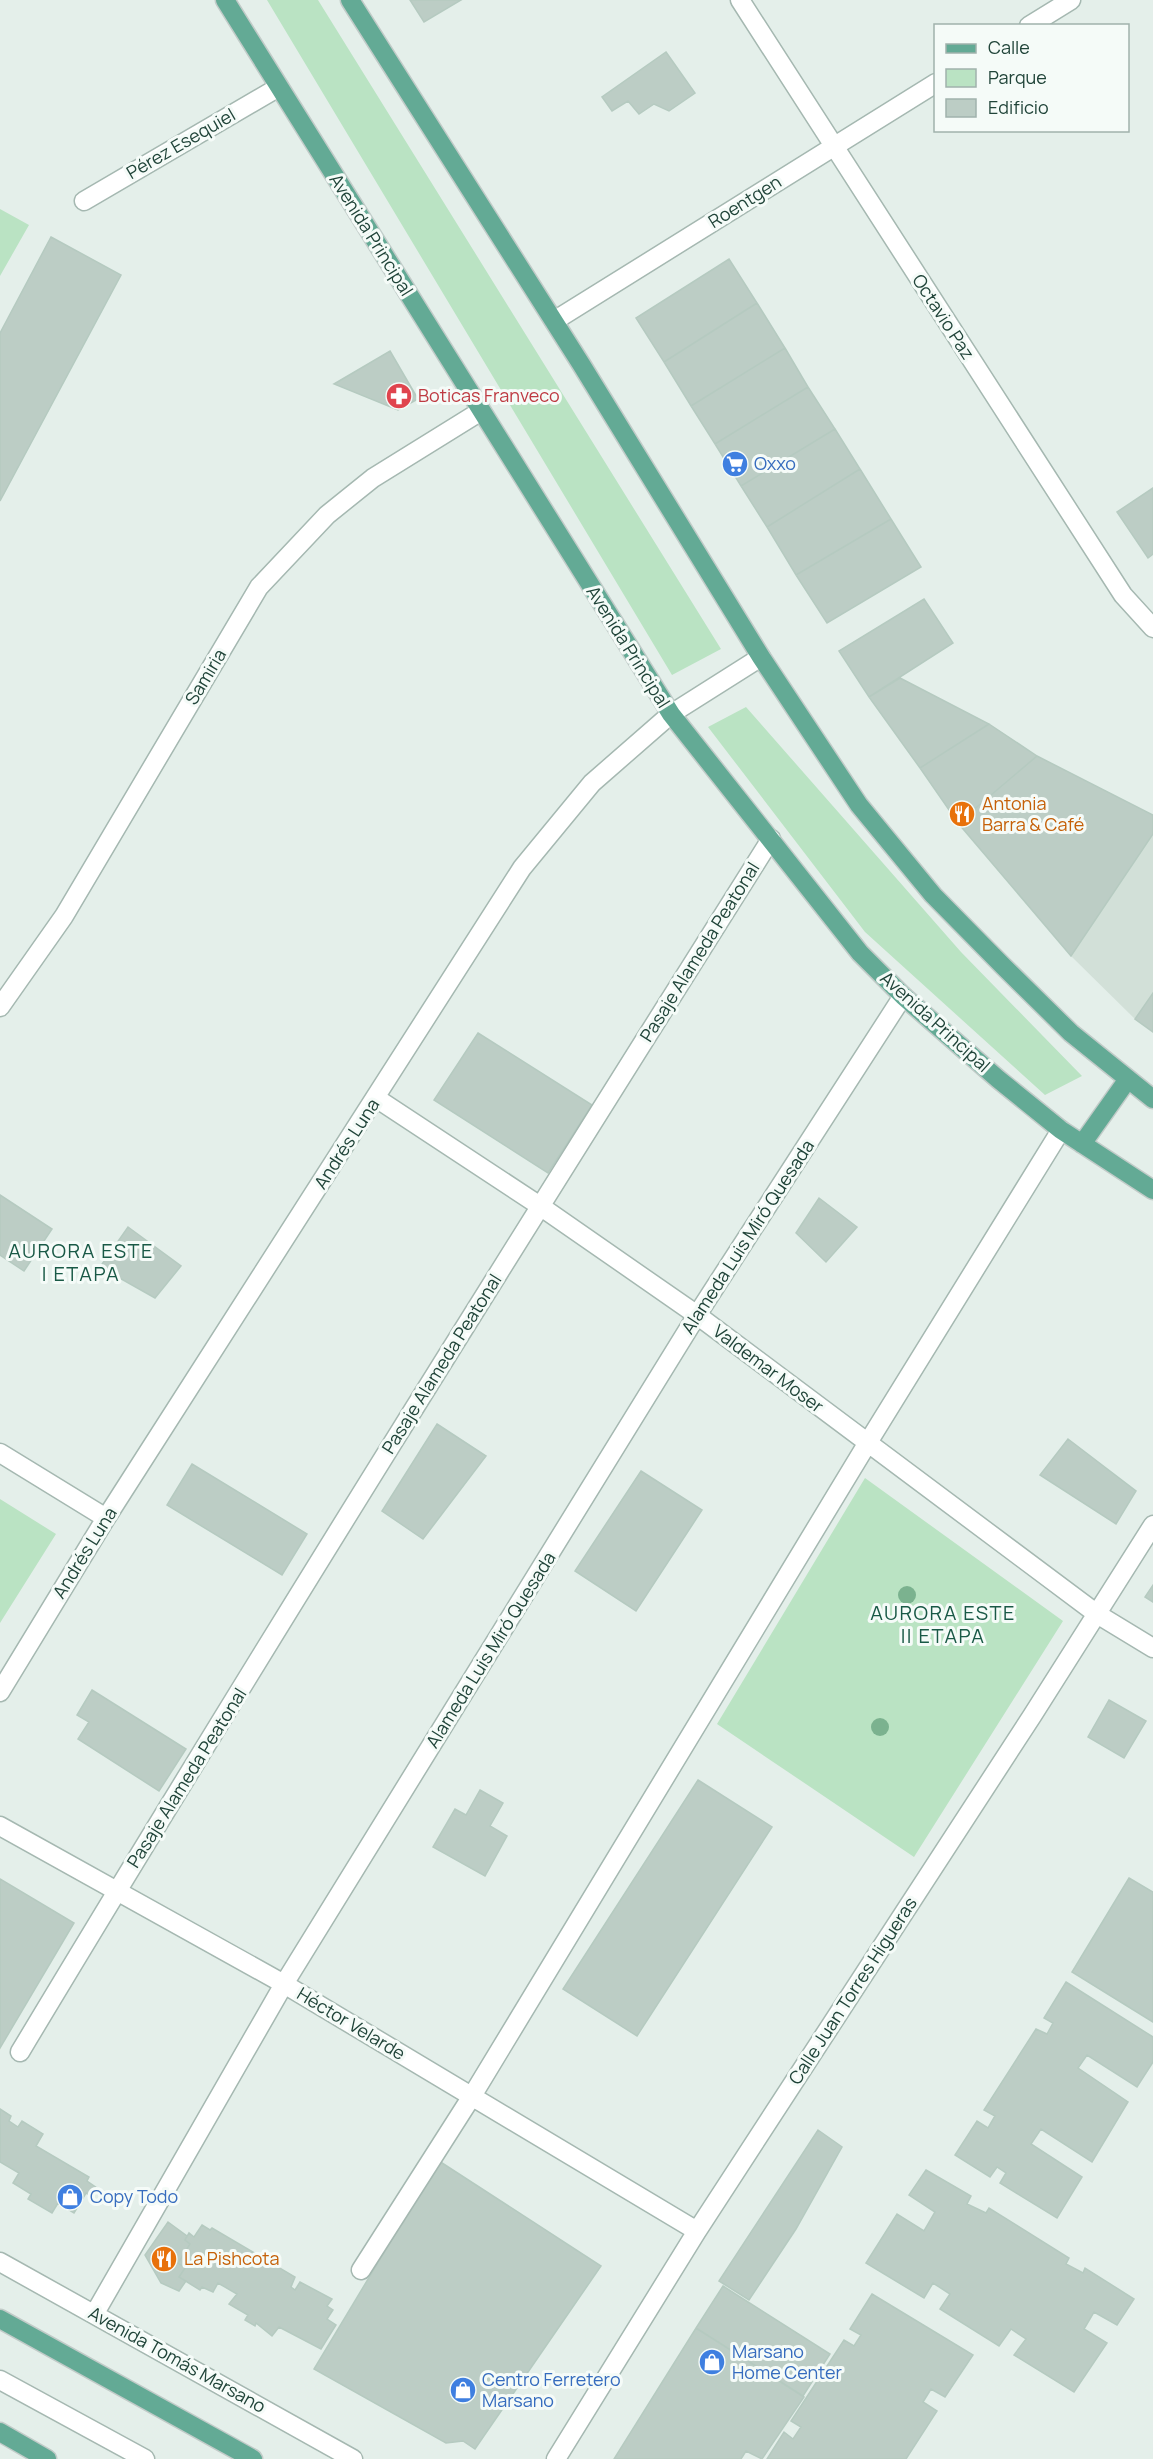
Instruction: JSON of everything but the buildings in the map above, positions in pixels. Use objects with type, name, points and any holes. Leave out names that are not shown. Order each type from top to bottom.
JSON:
[{"type":"main road","name":"Avenida Principal","points":[[225,0],[671,714],[860,953],[903,996],[928,1020],[1062,1130],[1153,1190]]},
{"type":"main road","points":[[350,0],[554,321],[760,657],[859,805],[933,895],[1071,1033],[1153,1099]]},
{"type":"main road","points":[[1082,1144],[1128,1079]]},
{"type":"main road","points":[[0,2319],[253,2459]]},
{"type":"main road","points":[[0,2432],[47,2459]]},
{"type":"street","name":"Octavio Paz","points":[[740,0],[832,147],[1123,595],[1153,628]]},
{"type":"street","points":[[1032,24],[1071,0]]},
{"type":"street","name":"Roentgen","points":[[554,321],[934,84]]},
{"type":"street","name":"Pérez Esequiel","points":[[84,201],[279,87]]},
{"type":"street","name":"Samiria","points":[[0,1007],[64,916],[259,587],[327,515],[373,478],[481,411]]},
{"type":"street","name":"Andrés Luna","points":[[0,1692],[106,1518],[522,868],[592,783],[671,714],[760,657]]},
{"type":"street","name":"Pasaje Alameda Peatonal","points":[[20,2052],[540,1206],[771,839]]},
{"type":"street","name":"Alameda Luis Miró Quesada","points":[[95,2313],[284,1984],[697,1315],[903,996]]},
{"type":"street","name":"Valdemar Moser","points":[[376,1098],[540,1206],[697,1315],[1097,1614],[1153,1648]]},
{"type":"street","points":[[361,2270],[472,2096],[867,1444],[1062,1130]]},
{"type":"street","points":[[0,1453],[106,1518]]},
{"type":"street","name":"Calle Juan Torres Higueras","points":[[556,2459],[697,2231],[1153,1525]]},
{"type":"street","name":"Héctor Velarde","points":[[0,1826],[284,1984],[697,2231]]},
{"type":"street","name":"Avenida Tomás Marsano","points":[[0,2262],[353,2459]]},
{"type":"street","points":[[0,2379],[146,2459]]},
{"type":"shaded area","points":[[1153,834],[1153,993],[1135,1019],[1071,956]]},
{"type":"green space","points":[[267,0],[318,0],[721,649],[672,675]]},
{"type":"green space","points":[[0,209],[29,225],[0,276]]},
{"type":"green space","points":[[746,707],[961,952],[1082,1076],[1045,1095],[865,932],[708,727]]},
{"type":"green space","points":[[865,1478],[1063,1621],[914,1857],[717,1724]]},
{"type":"green space","points":[[0,1499],[56,1534],[0,1623]]},
{"type":"place","name":"Boticas Franveco","points":[[399,396]]},
{"type":"place","name":"Oxxo","points":[[735,464]]},
{"type":"place","name":"Antonia Barra & Café","points":[[962,814]]},
{"type":"place","name":"Copy Todo","points":[[70,2197]]},
{"type":"place","name":"La Pishcota","points":[[164,2259]]},
{"type":"place","name":"Marsano Home Center","points":[[712,2362]]},
{"type":"place","name":"Centro Ferretero Marsano","points":[[463,2390]]},
{"type":"district","name":"AURORA ESTE I ETAPA","points":[[81,1262]]},
{"type":"district","name":"AURORA ESTE II ETAPA","points":[[943,1624]]}]
